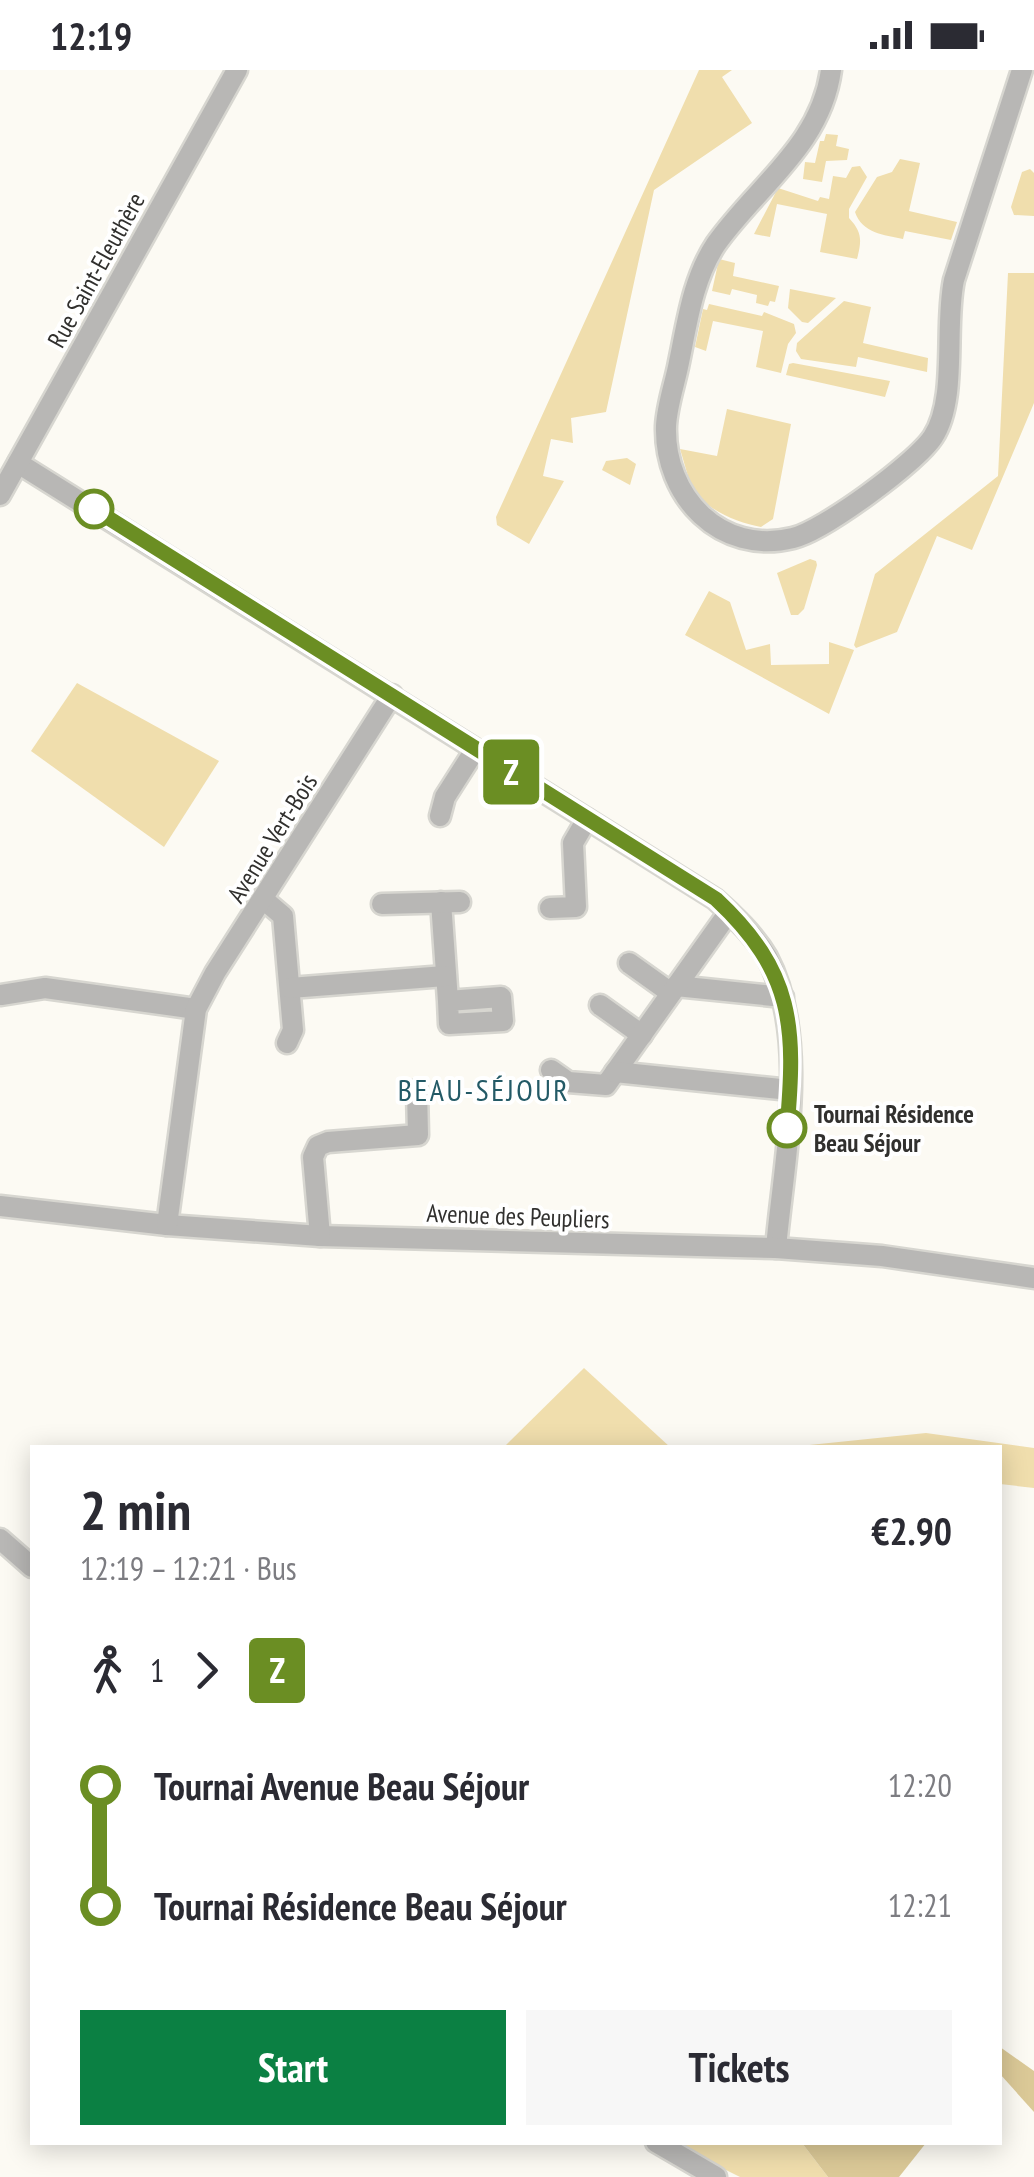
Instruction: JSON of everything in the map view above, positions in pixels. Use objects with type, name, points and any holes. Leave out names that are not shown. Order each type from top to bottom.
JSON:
[{"type":"street","name":"Rue Saint-Eleuthère","points":[[0,495],[237,70]]},
{"type":"street","points":[[831,70],[812,132],[723,236],[704,265],[668,408],[668,446],[681,492],[706,520],[747,538],[784,540],[814,530],[905,464],[933,437],[946,396],[954,280],[1022,70]]},
{"type":"street","points":[[18,463],[716,899],[729,912],[767,958],[783,997],[792,1055],[776,1248]]},
{"type":"street","name":"Avenue Vert-Bois","points":[[167,1225],[196,1009],[392,696]]},
{"type":"street","points":[[440,816],[445,797],[475,750]]},
{"type":"street","points":[[550,908],[576,906],[573,843],[588,819]]},
{"type":"street","points":[[263,899],[283,916],[293,1030],[288,1042]]},
{"type":"street","points":[[382,904],[450,902],[445,976],[448,1001]]},
{"type":"street","points":[[551,1070],[568,1082],[606,1085],[729,912]]},
{"type":"street","points":[[629,963],[674,989],[783,997]]},
{"type":"street","points":[[290,988],[445,976]]},
{"type":"street","points":[[1,995],[45,988],[196,1009]]},
{"type":"street","points":[[600,1005],[642,1035]]},
{"type":"street","points":[[616,1072],[790,1090]]},
{"type":"street","points":[[320,1236],[313,1158],[318,1146],[418,1135],[417,1090]]},
{"type":"street","name":"Avenue des Peupliers","points":[[0,1206],[167,1225],[320,1236],[776,1248],[882,1256],[1034,1278]]},
{"type":"street","points":[[0,1539],[30,1565]]},
{"type":"street","points":[[661,2145],[716,2177]]},
{"type":"shaded area","points":[[699,70],[732,70],[722,77],[752,123],[654,190],[606,412],[571,418],[573,443],[551,439],[543,476],[564,481],[529,544],[497,525],[496,517]]},
{"type":"shaded area","points":[[826,134],[838,135],[836,146],[849,149],[847,160],[826,161],[822,182],[803,179],[805,162],[815,163],[820,141],[824,141]]},
{"type":"shaded area","points":[[900,159],[920,163],[909,211],[957,222],[951,240],[905,231],[903,239],[888,236],[868,229],[858,219],[855,212],[877,177],[892,172]]},
{"type":"shaded area","points":[[860,166],[867,177],[849,209],[849,218],[860,237],[857,259],[820,252],[827,214],[777,204],[770,237],[754,234],[778,188],[818,201],[820,197],[829,199],[833,176],[846,178],[852,167]]},
{"type":"shaded area","points":[[1030,169],[1034,173],[1034,216],[1014,215],[1011,207],[1022,172]]},
{"type":"shaded area","points":[[719,259],[735,263],[733,276],[779,286],[775,302],[770,301],[768,306],[756,303],[757,295],[732,289],[730,295],[712,291]]},
{"type":"shaded area","points":[[1008,273],[1034,273],[1034,403],[972,550],[937,536],[897,632],[856,648],[875,574],[998,476]]},
{"type":"shaded area","points":[[790,289],[836,298],[808,323],[802,322],[788,308]]},
{"type":"shaded area","points":[[844,301],[871,307],[863,343],[928,358],[927,372],[858,357],[856,367],[801,359],[797,343]]},
{"type":"shaded area","points":[[709,304],[762,316],[764,312],[794,324],[796,333],[788,344],[781,373],[756,367],[763,331],[713,321],[706,351],[695,347],[703,309],[707,310]]},
{"type":"shaded area","points":[[793,363],[890,381],[885,397],[786,375]]},
{"type":"shaded area","points":[[727,409],[791,424],[773,519],[761,527],[733,519],[705,503],[687,474],[680,449],[717,456]]},
{"type":"shaded area","points":[[627,458],[636,464],[630,485],[602,470],[606,461]]},
{"type":"shaded area","points":[[810,559],[817,565],[804,609],[791,615],[777,573]]},
{"type":"shaded area","points":[[709,591],[730,602],[746,650],[770,644],[771,665],[829,664],[829,642],[854,650],[829,714],[685,635]]},
{"type":"shaded area","points":[[77,683],[219,761],[164,847],[31,751]]},
{"type":"shaded area","points":[[584,1368],[668,1445],[506,1445]]},
{"type":"shaded area","points":[[926,1433],[1034,1448],[1034,1488],[1002,1484],[1002,1445],[809,1445]]},
{"type":"shaded area","points":[[1002,2048],[1034,2071],[1034,2112],[1002,2076]]},
{"type":"shaded area","points":[[676,2145],[804,2145],[828,2177],[740,2177]]},
{"type":"shaded area","points":[[804,2145],[924,2145],[899,2177],[828,2177]]},
{"type":"bus line","name":"Z","points":[[94,509],[716,899],[749,932],[767,958],[783,997],[792,1055],[787,1128]]},
{"type":"place","name":"Tournai Résidence Beau Séjour","points":[[787,1128]]},
{"type":"district","name":"BEAU-SÉJOUR","points":[[484,1089]]}]
